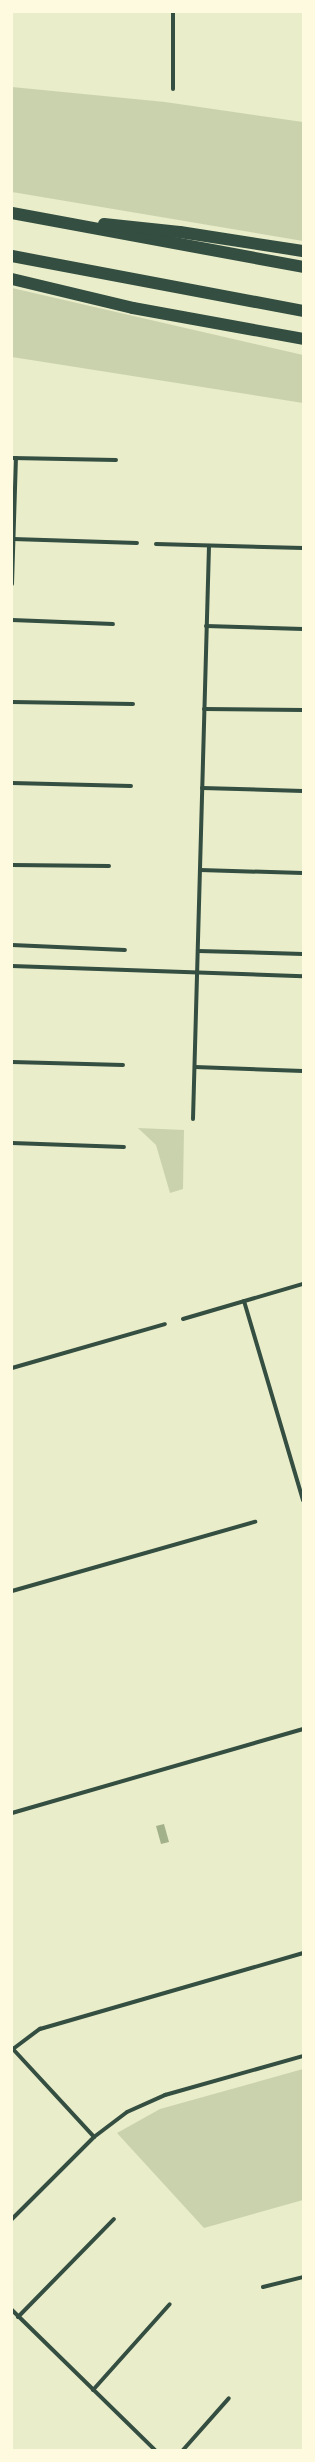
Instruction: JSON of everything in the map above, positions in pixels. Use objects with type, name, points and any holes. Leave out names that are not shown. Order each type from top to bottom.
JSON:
[{"type":"highway","points":[[12,213],[303,267]]},
{"type":"highway","points":[[71,224],[118,225],[303,251]]},
{"type":"highway","points":[[12,256],[303,310]]},
{"type":"highway","points":[[12,279],[133,308],[261,333],[303,339]]},
{"type":"highway","points":[[261,333],[303,345]]},
{"type":"street","points":[[174,12],[174,89]]},
{"type":"street","points":[[12,584],[14,458],[116,460]]},
{"type":"street","points":[[13,539],[137,543]]},
{"type":"street","points":[[156,544],[303,548]]},
{"type":"street","points":[[193,1118],[209,546]]},
{"type":"street","points":[[12,620],[113,624]]},
{"type":"street","points":[[206,626],[303,629]]},
{"type":"street","points":[[12,702],[133,704]]},
{"type":"street","points":[[204,709],[303,710]]},
{"type":"street","points":[[12,783],[131,786]]},
{"type":"street","points":[[202,788],[303,791]]},
{"type":"street","points":[[12,865],[109,866]]},
{"type":"street","points":[[200,870],[303,873]]},
{"type":"street","points":[[12,945],[125,950]]},
{"type":"street","points":[[198,951],[303,954]]},
{"type":"street","points":[[12,966],[303,976]]},
{"type":"street","points":[[12,1062],[123,1065]]},
{"type":"street","points":[[195,1067],[303,1071]]},
{"type":"street","points":[[12,1143],[124,1147]]},
{"type":"street","points":[[183,1319],[303,1284]]},
{"type":"street","points":[[244,1301],[303,1500]]},
{"type":"street","points":[[12,1368],[165,1324]]},
{"type":"street","points":[[12,1591],[255,1522]]},
{"type":"street","points":[[12,1813],[303,1729]]},
{"type":"street","points":[[94,2137],[12,2049],[40,2029],[303,1954]]},
{"type":"street","points":[[12,2220],[94,2137],[127,2112],[165,2095],[303,2056]]},
{"type":"street","points":[[18,2317],[114,2219]]},
{"type":"street","points":[[263,2287],[303,2277]]},
{"type":"street","points":[[93,2390],[170,2304]]},
{"type":"street","points":[[12,2310],[154,2450]]},
{"type":"street","points":[[183,2450],[229,2398]]},
{"type":"shaded area","points":[[12,87],[165,102],[303,122],[303,241],[12,192]]},
{"type":"shaded area","points":[[12,288],[303,355],[303,403],[12,357]]},
{"type":"shaded area","points":[[138,1128],[184,1130],[183,1189],[170,1193],[156,1145]]},
{"type":"shaded area","points":[[164,1824],[169,1842],[161,1844],[156,1826]]},
{"type":"shaded area","points":[[303,2069],[303,2200],[204,2228],[117,2133],[160,2109]]}]
